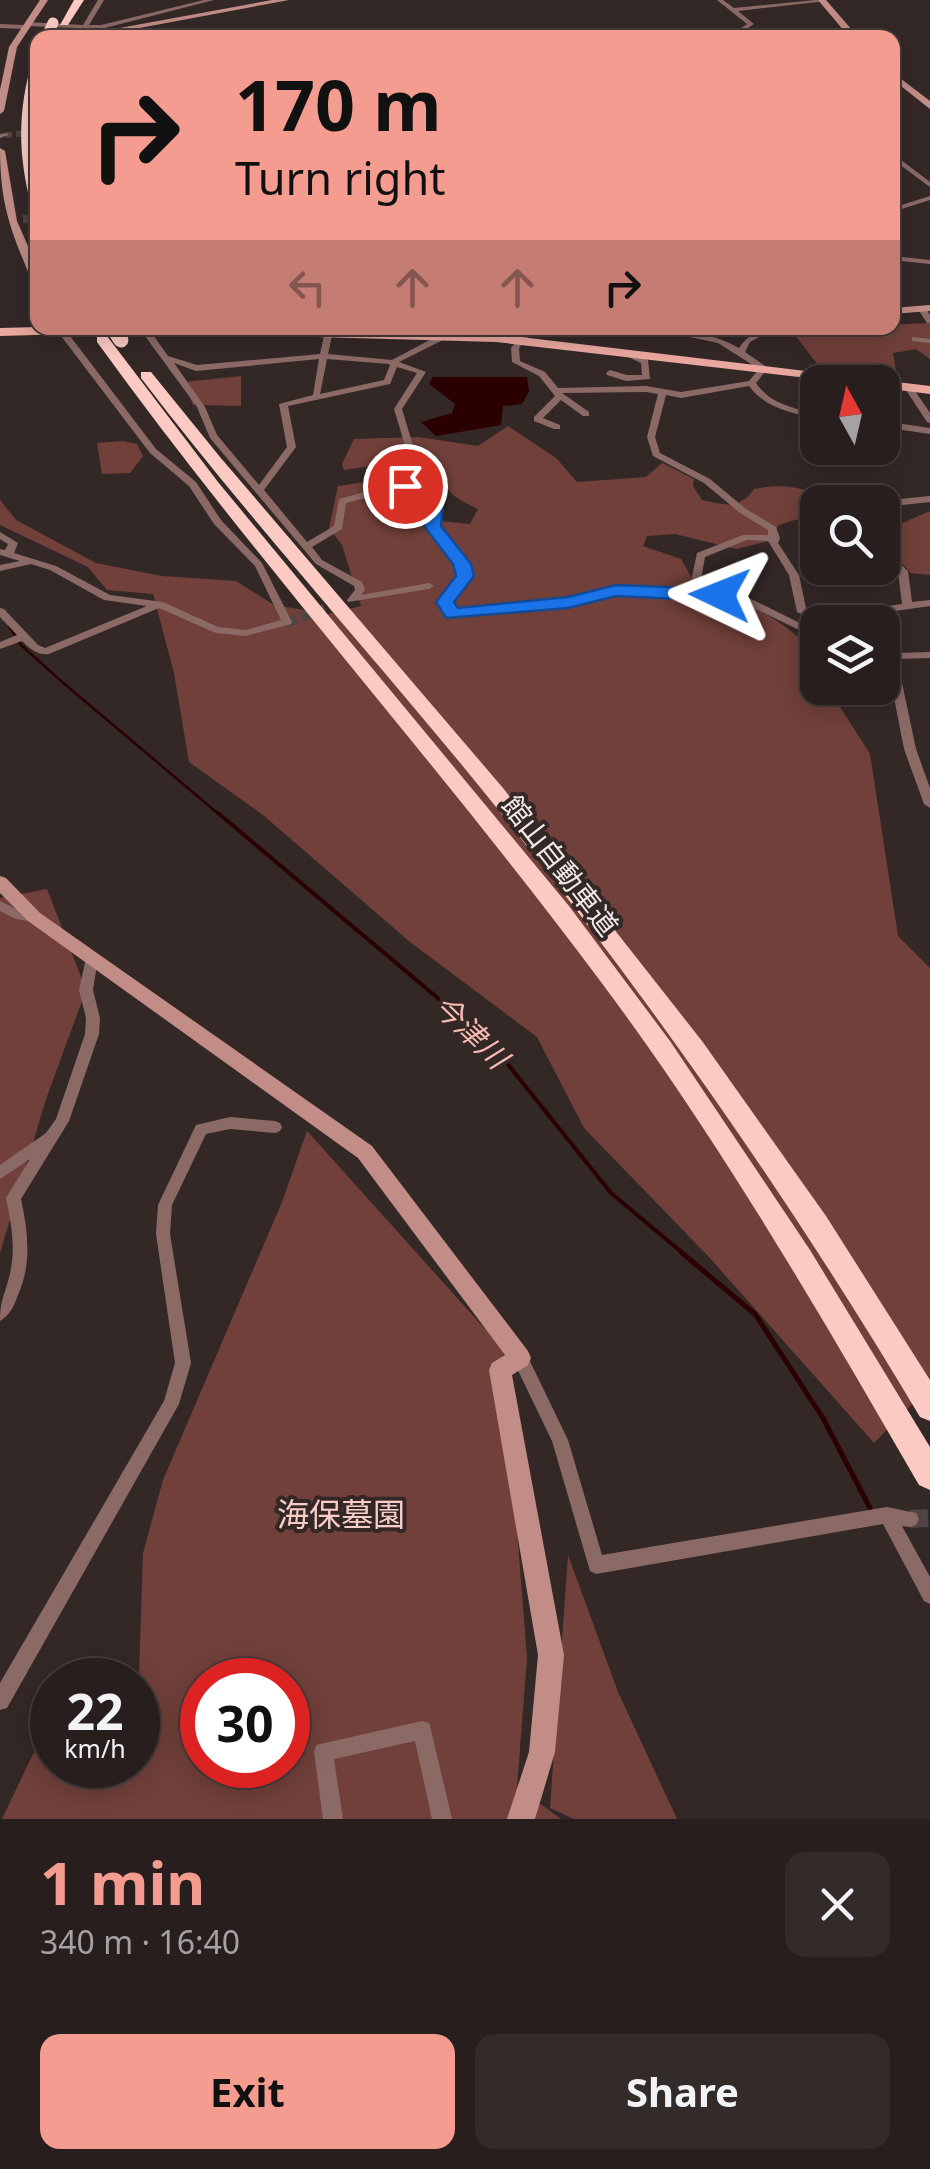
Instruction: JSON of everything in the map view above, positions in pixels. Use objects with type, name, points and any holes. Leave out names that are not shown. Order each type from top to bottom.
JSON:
[{"type":"highway","points":[[58,30],[69,0]]},
{"type":"highway","points":[[52,30],[80,0]]},
{"type":"highway","points":[[30,89],[25,138],[30,165]]},
{"type":"highway","name":"館山自動車道","points":[[120,335],[251,506],[426,709],[552,863],[693,1046],[857,1287],[930,1406]]},
{"type":"highway","name":"館山自動車道","points":[[120,335],[187,454],[595,956],[752,1180],[930,1475]]},
{"type":"main road","points":[[0,332],[30,331]]},
{"type":"main road","points":[[426,335],[625,350],[800,373]]},
{"type":"main road","points":[[900,387],[930,390]]},
{"type":"street","points":[[0,112],[2,85],[13,47],[44,0]]},
{"type":"street","points":[[85,30],[100,0]]},
{"type":"street","points":[[98,30],[211,0]]},
{"type":"street","points":[[102,29],[286,0]]},
{"type":"street","points":[[720,0],[750,24],[741,30]]},
{"type":"street","points":[[732,10],[822,1],[847,30]]},
{"type":"street","points":[[0,26],[59,30]]},
{"type":"street","points":[[0,49],[25,45]]},
{"type":"street","points":[[900,81],[930,106]]},
{"type":"street","points":[[0,151],[30,258]]},
{"type":"street","points":[[900,160],[930,184]]},
{"type":"street","points":[[900,207],[930,198]]},
{"type":"street","points":[[900,259],[930,262]]},
{"type":"street","points":[[900,311],[926,308],[930,321]]},
{"type":"street","points":[[0,535],[13,543],[4,553],[53,568],[108,598],[159,604],[191,616],[208,628],[233,634],[287,622],[259,565],[217,522],[194,484],[152,451],[65,335]]},
{"type":"street","points":[[123,335],[165,358],[200,368],[324,356],[395,364],[422,372],[398,409],[410,450],[402,465],[407,484]]},
{"type":"street","points":[[316,394],[332,335]]},
{"type":"street","points":[[387,382],[395,364],[447,335]]},
{"type":"street","points":[[524,335],[519,340],[516,362],[542,374],[557,394],[586,414]]},
{"type":"street","points":[[557,394],[690,394],[752,384],[764,368],[721,341],[691,335]]},
{"type":"street","points":[[742,353],[747,341],[759,335]]},
{"type":"street","points":[[915,340],[930,341]]},
{"type":"street","points":[[610,373],[647,377],[643,359],[624,355],[625,350]]},
{"type":"street","points":[[165,358],[201,408],[212,436],[261,488],[319,562],[358,584],[360,590],[352,600],[429,586]]},
{"type":"street","points":[[261,488],[292,447],[283,404],[387,382],[410,387]]},
{"type":"street","points":[[752,384],[760,397],[800,412]]},
{"type":"street","points":[[908,388],[930,420]]},
{"type":"street","points":[[662,392],[651,437],[656,454],[707,480],[774,529],[773,543],[794,575],[800,605]]},
{"type":"street","points":[[557,394],[537,420],[557,427]]},
{"type":"street","points":[[900,427],[930,431]]},
{"type":"street","points":[[309,546],[339,527],[342,501],[407,484],[419,486],[434,506],[433,526],[462,564],[465,576],[445,602],[453,614],[568,602],[605,592],[693,594],[737,596],[800,627]]},
{"type":"street","points":[[900,503],[930,500]]},
{"type":"street","points":[[693,594],[700,555],[746,537],[775,538]]},
{"type":"street","points":[[0,568],[32,562]]},
{"type":"street","points":[[900,569],[906,605]]},
{"type":"street","points":[[900,606],[930,602]]},
{"type":"street","points":[[0,611],[22,636],[45,652],[159,604]]},
{"type":"street","points":[[0,646],[22,636]]},
{"type":"street","points":[[900,656],[930,655]]},
{"type":"street","points":[[900,700],[910,749],[930,804]]},
{"type":"street","points":[[0,882],[34,917],[365,1152],[520,1358],[560,1440],[596,1565],[887,1516],[910,1518]]},
{"type":"street","points":[[0,905],[20,916],[34,917]]},
{"type":"street","points":[[0,1314],[16,1290],[21,1263],[13,1198],[62,1121],[92,1034],[93,1018],[86,990],[92,958]]},
{"type":"street","points":[[0,1701],[171,1404],[183,1362],[163,1234],[165,1205],[201,1129],[230,1123],[274,1127]]},
{"type":"street","points":[[0,1173],[49,1138]]},
{"type":"street","points":[[520,1358],[500,1370],[551,1655],[542,1752],[521,1819]]},
{"type":"street","points":[[887,1516],[930,1595]]},
{"type":"street","points":[[333,1819],[322,1752],[422,1730],[442,1819]]},
{"type":"green space","points":[[930,323],[930,359],[916,349],[893,353],[895,365],[818,365],[795,335],[900,335],[900,324]]},
{"type":"green space","points":[[241,376],[241,406],[193,405],[184,382]]},
{"type":"green space","points":[[508,426],[556,458],[577,482],[646,477],[662,463],[694,479],[693,486],[702,500],[724,504],[743,500],[754,489],[776,486],[800,489],[800,518],[779,525],[769,541],[736,549],[675,534],[647,536],[643,546],[681,559],[695,584],[761,611],[800,639],[800,705],[839,705],[870,754],[898,936],[930,968],[930,1386],[874,1443],[709,1257],[584,1128],[537,1037],[410,942],[263,815],[189,762],[174,673],[153,594],[107,590],[88,567],[0,525],[0,500],[16,520],[96,563],[162,576],[236,581],[274,605],[328,614],[361,606],[342,545],[329,528],[338,486],[385,479],[419,497],[419,519],[470,524],[478,509],[450,491],[441,472],[393,463],[344,470],[342,464],[354,439],[418,437],[478,446]]},
{"type":"green space","points":[[97,443],[137,444],[143,456],[130,473],[102,474]]},
{"type":"green space","points":[[930,511],[930,575],[911,573],[900,561],[900,524]]},
{"type":"green space","points":[[47,889],[86,990],[46,1099],[0,1253],[0,898]]},
{"type":"green space","name":"海保墓園","points":[[307,1131],[503,1349],[527,1658],[517,1787],[561,1819],[2,1819],[30,1760],[30,1788],[160,1788],[160,1658],[140,1658],[143,1553],[163,1480],[282,1202]]},
{"type":"green space","points":[[568,1555],[618,1692],[677,1819],[574,1819],[550,1808]]},
{"type":"shaded area","points":[[433,377],[527,377],[529,391],[522,404],[503,406],[501,425],[436,436],[421,422],[452,413],[455,404],[429,384]]},
{"type":"waterway","name":"今津川","points":[[9,626],[21,645],[61,681],[221,816]]},
{"type":"waterway","name":"今津川","points":[[218,813],[490,1042],[611,1193],[685,1255]]},
{"type":"waterway","name":"今津川","points":[[682,1253],[755,1314],[823,1418],[870,1508]]},
{"type":"tunnel","points":[[6,135],[30,133]]},
{"type":"tunnel","points":[[23,219],[30,219]]},
{"type":"tunnel","points":[[287,622],[342,603]]},
{"type":"tunnel","points":[[910,1519],[930,1518]]},
{"type":"route","points":[[405,486],[419,486],[434,506],[433,526],[462,564],[465,576],[445,602],[453,614],[568,602],[616,591],[720,595]]}]
